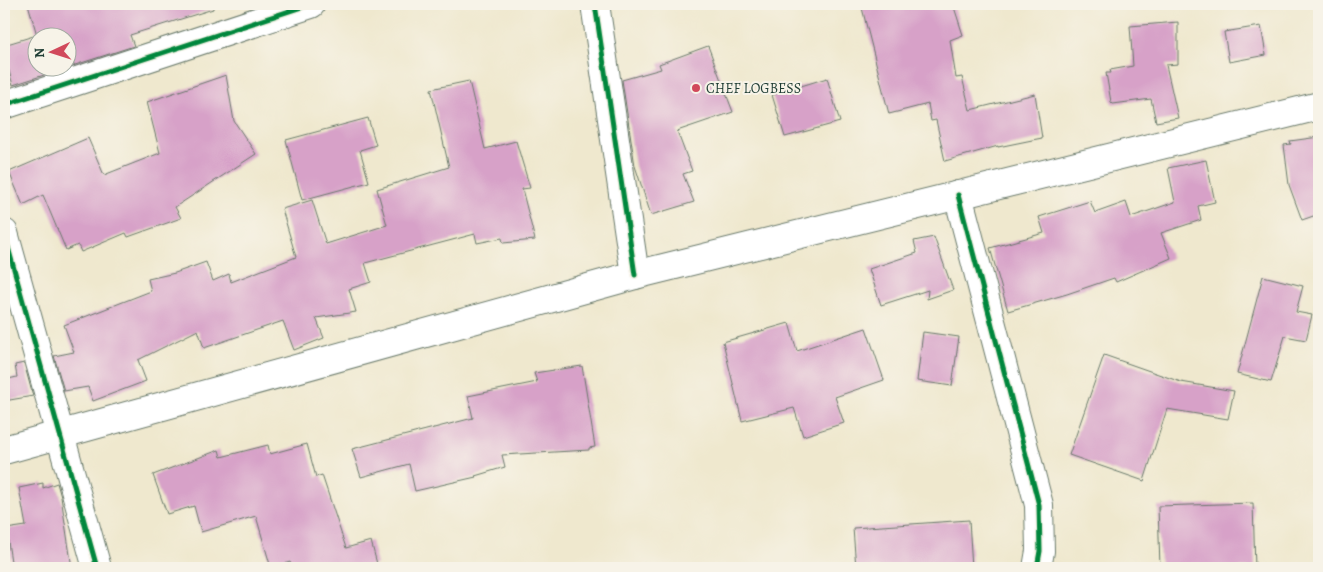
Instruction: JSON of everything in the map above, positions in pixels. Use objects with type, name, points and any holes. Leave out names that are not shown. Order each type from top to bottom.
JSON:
[{"type":"main road","points":[[4,106],[310,4]]},
{"type":"main road","points":[[595,4],[635,275]]},
{"type":"main road","points":[[4,450],[635,275],[1319,106]]},
{"type":"main road","points":[[958,195],[1039,505],[1040,551],[1037,568]]},
{"type":"main road","points":[[4,233],[97,568]]},
{"type":"building","points":[[28,4],[213,4],[213,9],[130,35],[134,46],[78,64],[78,28],[35,28]]},
{"type":"building","points":[[861,4],[953,4],[963,35],[950,40],[956,78],[962,77],[970,110],[1035,94],[1042,138],[998,146],[945,161],[936,120],[931,121],[928,104],[889,114]]},
{"type":"building","points":[[1178,22],[1178,64],[1166,65],[1178,118],[1156,122],[1151,99],[1113,104],[1111,102],[1106,73],[1111,73],[1110,70],[1133,66],[1130,26]]},
{"type":"building","points":[[1261,26],[1266,55],[1229,62],[1224,32]]},
{"type":"building","points":[[28,38],[28,78],[35,78],[13,85],[4,54],[4,45]]},
{"type":"building","points":[[708,46],[733,112],[677,131],[692,171],[683,174],[694,202],[651,215],[635,166],[622,80],[661,69],[659,64]]},
{"type":"building","points":[[226,75],[234,121],[256,154],[175,207],[181,218],[128,237],[126,233],[81,252],[78,245],[66,250],[43,195],[23,205],[9,172],[88,138],[104,175],[160,153],[147,102]]},
{"type":"building","points":[[827,78],[840,122],[785,137],[772,95]]},
{"type":"building","points":[[469,81],[485,149],[516,141],[530,188],[522,189],[535,240],[503,243],[502,238],[477,243],[475,234],[365,263],[371,282],[349,289],[356,312],[316,318],[324,338],[294,350],[283,321],[204,348],[198,330],[138,360],[146,381],[93,401],[88,387],[64,391],[54,356],[74,352],[64,325],[151,291],[148,279],[175,273],[206,262],[213,281],[229,274],[231,282],[296,257],[282,209],[312,200],[326,244],[387,225],[377,189],[449,167],[431,89]]},
{"type":"building","points":[[368,118],[376,145],[360,150],[369,182],[302,200],[286,140]]},
{"type":"building","points":[[1319,137],[1319,214],[1302,220],[1289,185],[1284,145],[1291,144],[1290,141]]},
{"type":"building","points":[[1206,160],[1215,202],[1198,206],[1201,220],[1161,233],[1171,258],[1116,282],[1114,278],[1008,311],[990,248],[1044,233],[1039,217],[1090,201],[1095,213],[1126,202],[1131,217],[1175,202],[1168,168]]},
{"type":"building","points":[[934,237],[953,290],[927,299],[928,290],[881,305],[869,269],[917,253],[914,241]]},
{"type":"building","points":[[1263,276],[1303,286],[1296,312],[1312,315],[1306,340],[1285,336],[1271,382],[1237,374]]},
{"type":"building","points":[[789,323],[797,351],[866,328],[884,380],[835,397],[844,423],[803,436],[794,408],[742,421],[723,342]]},
{"type":"building","points":[[923,332],[959,337],[952,386],[917,381]]},
{"type":"building","points":[[1104,355],[1181,382],[1234,391],[1228,419],[1167,409],[1144,481],[1069,455]]},
{"type":"building","points":[[24,363],[33,396],[4,401],[4,380],[17,377],[15,365]]},
{"type":"building","points":[[582,366],[595,447],[589,448],[589,450],[502,455],[505,467],[476,477],[415,491],[409,464],[361,477],[352,449],[473,418],[468,396],[537,382],[534,373]]},
{"type":"building","points":[[307,444],[316,477],[322,475],[346,548],[371,541],[377,564],[360,568],[292,568],[290,562],[271,568],[256,516],[201,532],[194,506],[167,514],[153,475],[219,450],[221,457],[268,445],[270,454]]},
{"type":"building","points":[[43,483],[43,488],[57,483],[61,497],[72,568],[12,568],[6,529],[26,526],[19,488]]},
{"type":"building","points":[[1253,503],[1255,568],[1160,568],[1158,506]]},
{"type":"building","points":[[969,520],[972,568],[856,568],[853,528]]},
{"type":"cycle path","points":[[4,105],[311,4]]},
{"type":"cycle path","points":[[595,4],[635,275]]},
{"type":"cycle path","points":[[958,195],[1039,505],[1040,551],[1037,568]]},
{"type":"cycle path","points":[[4,233],[97,568]]},
{"type":"place","name":"CHEF LOGBESS","points":[[696,88]]}]
